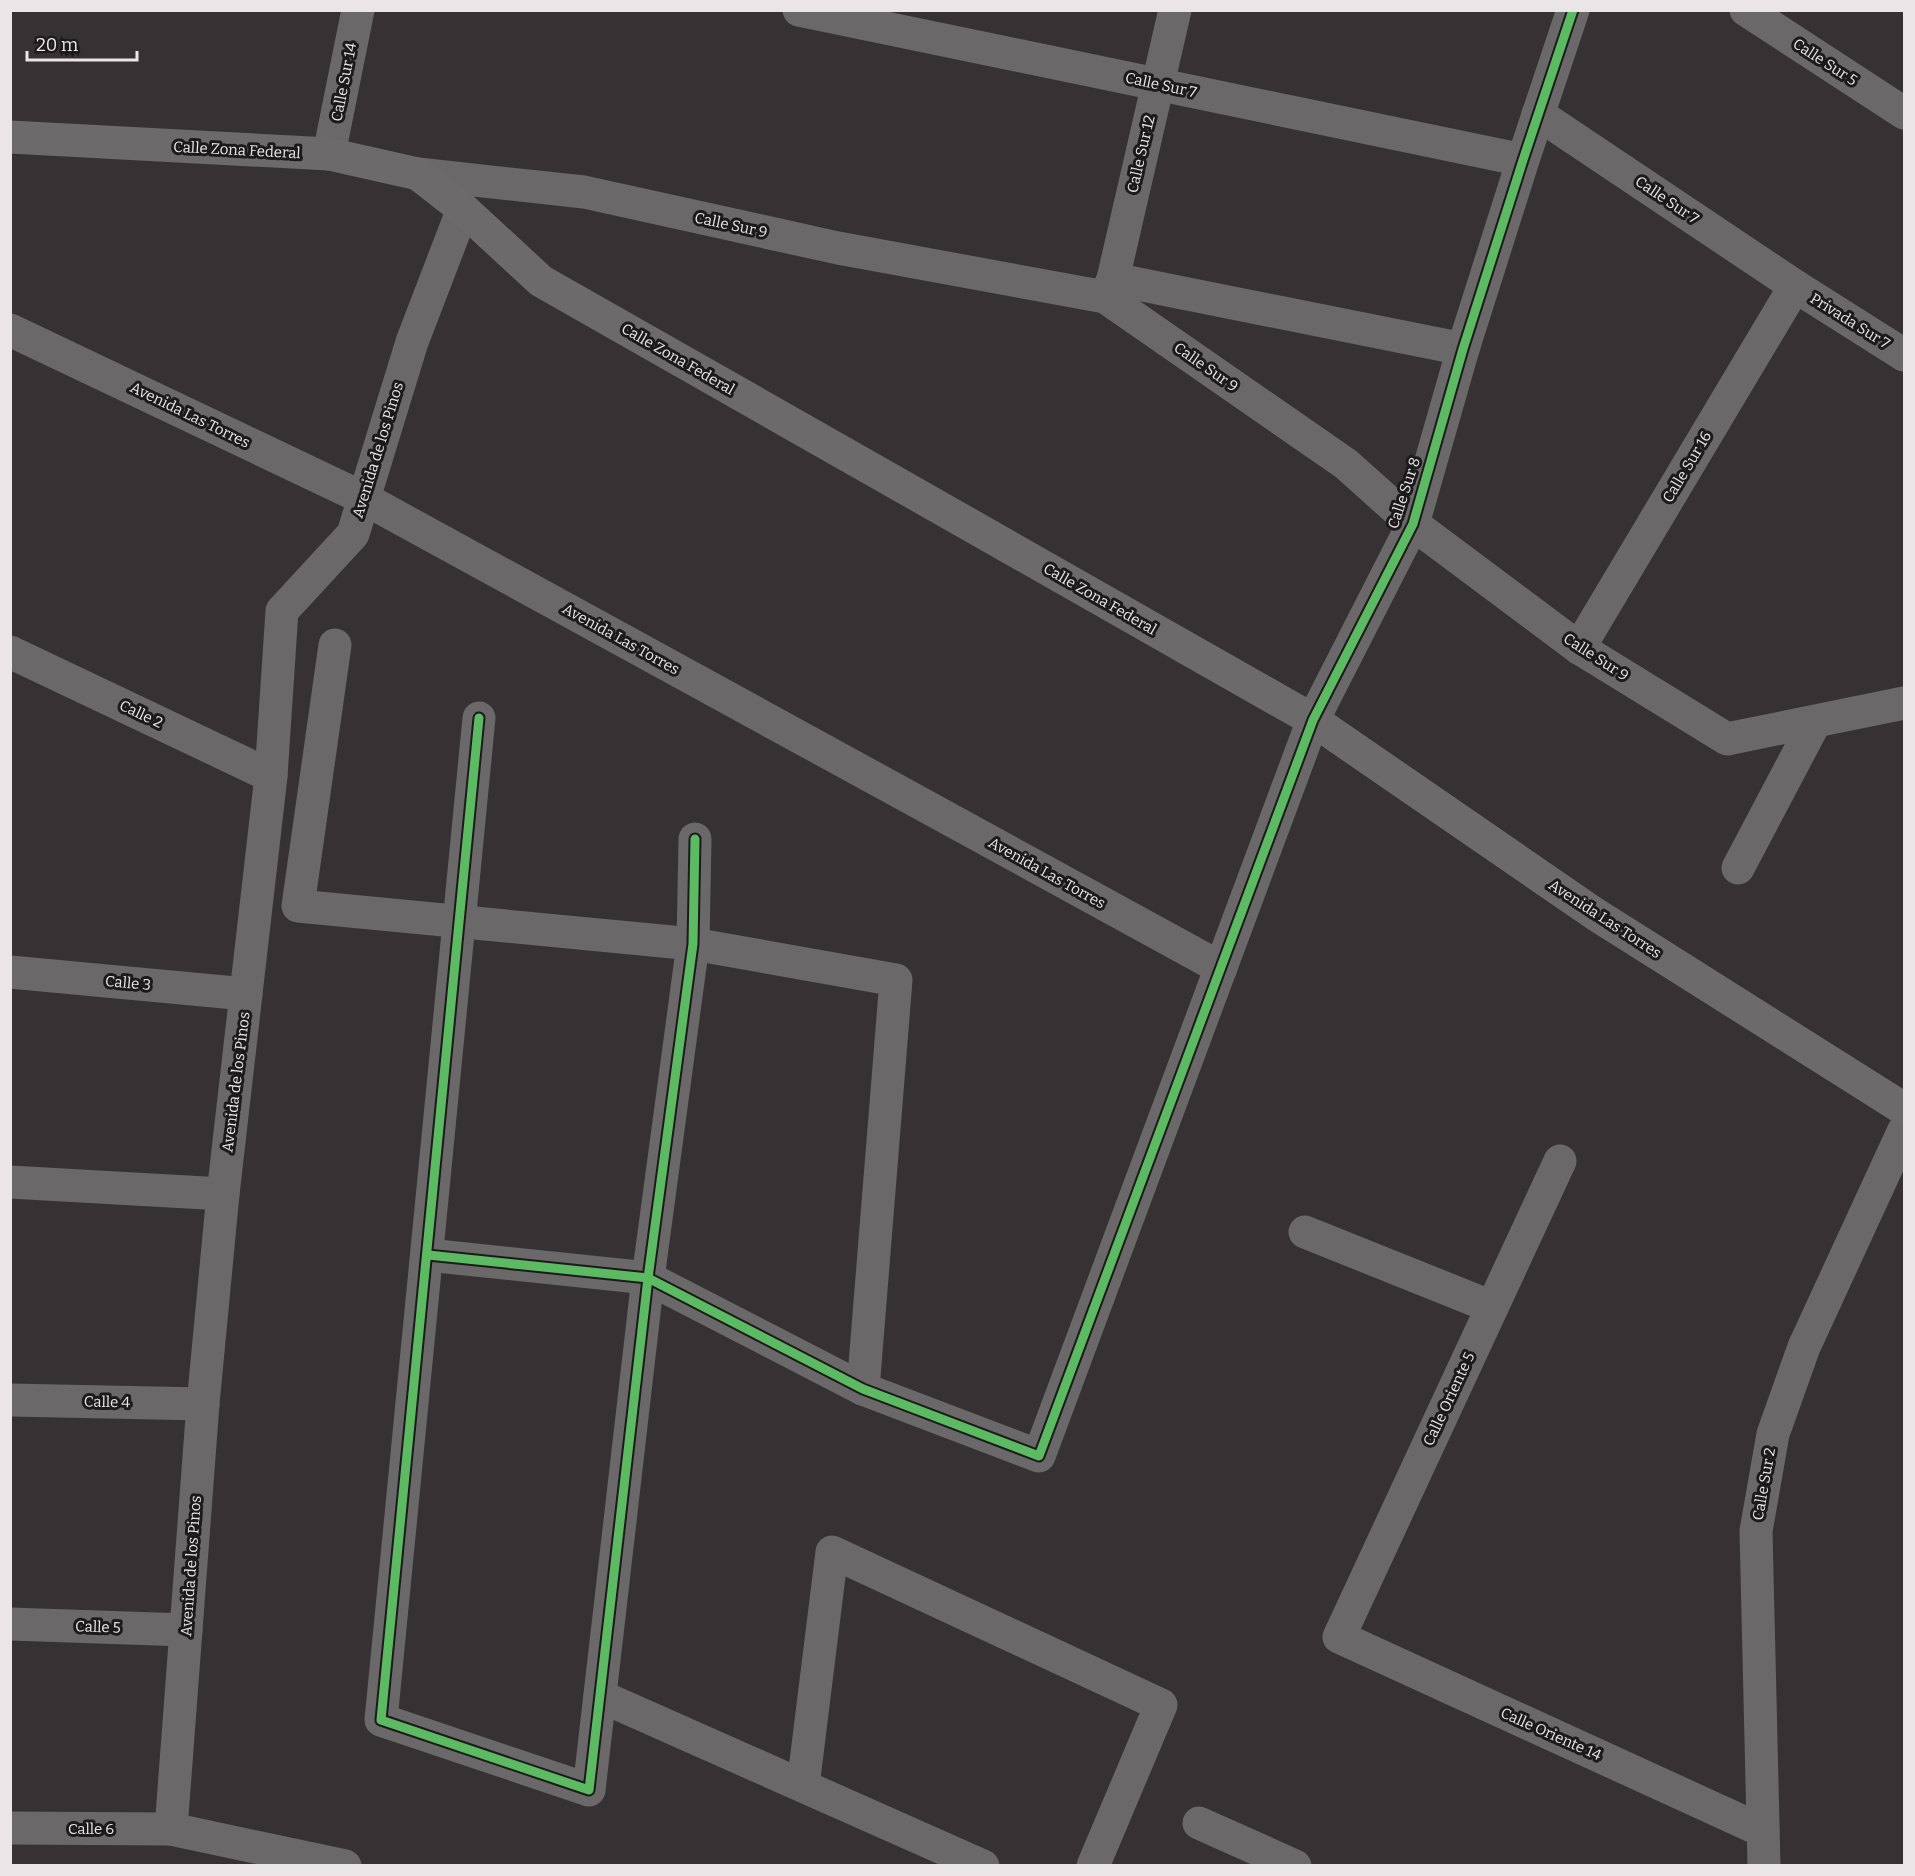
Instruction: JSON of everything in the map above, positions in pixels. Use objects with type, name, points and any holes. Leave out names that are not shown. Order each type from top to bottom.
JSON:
[{"type":"main road","name":"Calle Zona Federal","points":[[10,137],[329,154],[418,174],[463,209],[541,280],[1313,720]]},
{"type":"main road","name":"Avenida Las Torres","points":[[1313,720],[1594,914],[1905,1109]]},
{"type":"street","name":"Calle Sur 14","points":[[329,154],[358,10]]},
{"type":"street","name":"Calle Sur 7","points":[[799,10],[1523,160]]},
{"type":"street","name":"Calle Sur 12","points":[[1109,288],[1175,10]]},
{"type":"street","name":"Calle Sur 8","points":[[863,1389],[1039,1456],[1313,720],[1413,524],[1463,350],[1573,10]]},
{"type":"street","name":"Calle Sur 5","points":[[1746,10],[1905,113]]},
{"type":"street","name":"Calle Sur 7","points":[[1538,114],[1795,286]]},
{"type":"street","name":"Calle Sur 9","points":[[418,174],[584,192],[838,248],[1109,288],[1346,464],[1413,524],[1579,648],[1727,739],[1905,703]]},
{"type":"street","name":"Avenida de los Pinos","points":[[171,1829],[203,1404],[223,1194],[272,776],[282,611],[352,534],[412,342],[463,209]]},
{"type":"street","name":"Privada Sur 7","points":[[1795,286],[1905,355]]},
{"type":"street","name":"Calle Sur 16","points":[[1579,648],[1795,286]]},
{"type":"street","points":[[1109,288],[1463,350]]},
{"type":"street","name":"Avenida Las Torres","points":[[10,330],[363,498],[1221,968]]},
{"type":"street","points":[[335,645],[298,906],[693,944],[896,980],[863,1389],[648,1278],[428,1255]]},
{"type":"street","name":"Calle 2","points":[[10,652],[272,776]]},
{"type":"street","points":[[479,718],[381,1720],[589,1790],[648,1278],[693,944],[695,839]]},
{"type":"street","points":[[1738,868],[1815,722]]},
{"type":"street","name":"Calle 3","points":[[10,972],[246,994]]},
{"type":"street","name":"Calle Sur 2","points":[[1764,1866],[1756,1531],[1773,1434],[1804,1347],[1905,1130]]},
{"type":"street","name":"Calle Oriente 5","points":[[1339,1638],[1560,1161]]},
{"type":"street","points":[[10,1182],[223,1194]]},
{"type":"street","points":[[1305,1232],[1492,1307]]},
{"type":"street","name":"Calle 4","points":[[10,1400],[203,1404]]},
{"type":"street","points":[[803,1786],[832,1552],[1161,1705],[1093,1866]]},
{"type":"street","name":"Calle 5","points":[[10,1624],[186,1630]]},
{"type":"street","name":"Calle Oriente 14","points":[[1339,1638],[1763,1831]]},
{"type":"street","points":[[600,1696],[983,1866]]},
{"type":"street","points":[[1199,1823],[1295,1866]]},
{"type":"street","name":"Calle 6","points":[[10,1828],[171,1829]]},
{"type":"street","points":[[171,1829],[339,1864]]},
{"type":"cycle path","points":[[428,1255],[648,1278],[863,1389],[1039,1456],[1313,720],[1413,524],[1463,349],[1573,10]]},
{"type":"cycle path","points":[[479,718],[381,1720],[589,1790],[648,1278],[693,944],[695,839]]}]
